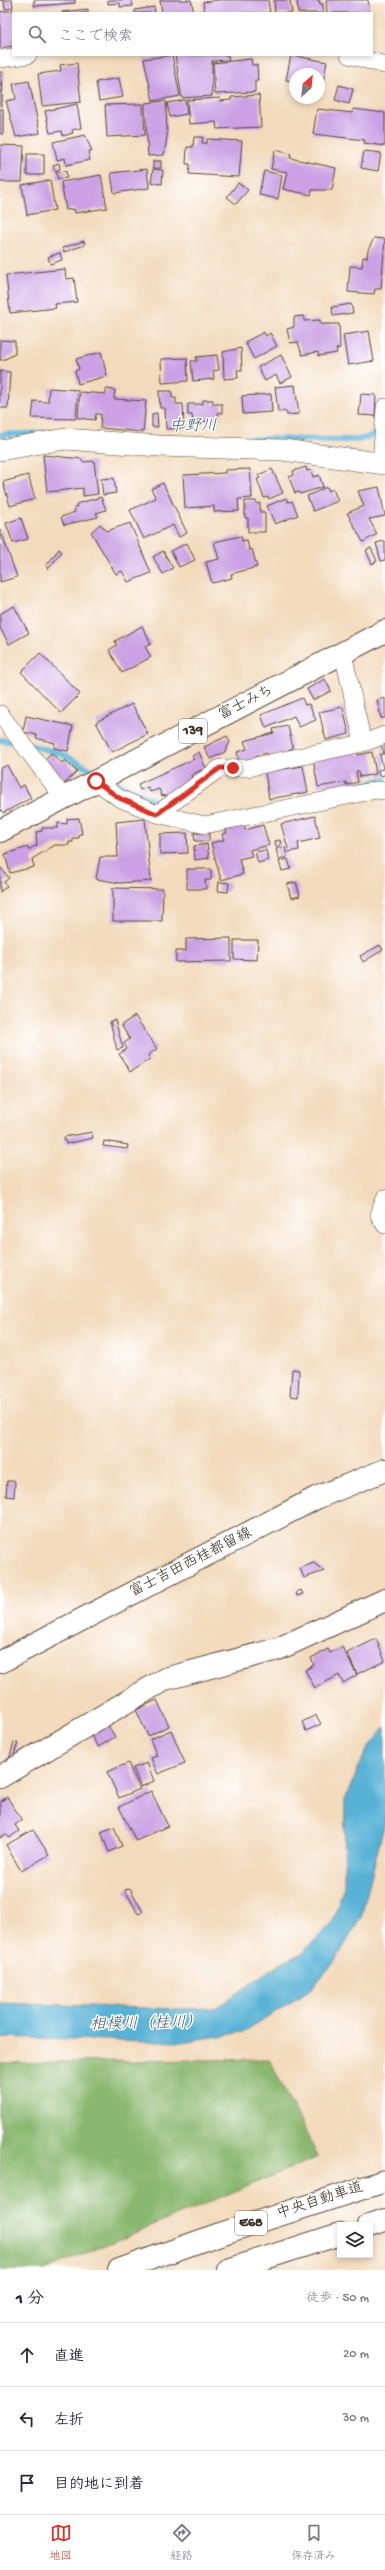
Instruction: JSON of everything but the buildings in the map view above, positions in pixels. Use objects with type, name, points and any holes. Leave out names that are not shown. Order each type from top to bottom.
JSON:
[{"type":"main road","name":"富士みち","points":[[0,830],[385,631]]},
{"type":"main road","name":"富士吉田西桂都留線","points":[[0,1662],[316,1498],[385,1470]]},
{"type":"main road","points":[[0,1777],[165,1679],[278,1649],[385,1600]]},
{"type":"main road","name":"中央自動車道","points":[[119,2270],[228,2231],[385,2181]]},
{"type":"main road","points":[[373,2224],[385,2220]]},
{"type":"main road","name":"E68","points":[[228,2270],[337,2235]]},
{"type":"street","points":[[0,59],[21,56]]},
{"type":"street","points":[[353,56],[385,65]]},
{"type":"street","points":[[0,450],[65,439],[160,446],[283,450],[383,461],[385,407]]},
{"type":"street","points":[[343,653],[363,743]]},
{"type":"street","points":[[0,714],[64,798]]},
{"type":"street","points":[[157,814],[220,768],[247,768],[363,743],[385,735]]},
{"type":"street","points":[[96,781],[119,798],[157,814],[205,825],[376,790],[385,791]]},
{"type":"street","points":[[385,1198],[379,1215],[385,1225]]},
{"type":"green space","points":[[269,2059],[318,2157],[44,2270],[0,2270],[0,2063]]},
{"type":"water","name":"相模川（桂川）","points":[[385,1727],[385,1821],[361,1917],[336,1960],[309,1991],[243,2032],[182,2042],[0,2037],[0,2003],[178,2009],[216,2008],[281,1963],[302,1953],[332,1923],[344,1886],[345,1799],[367,1749]]},
{"type":"waterway","name":"中野川","points":[[0,435],[44,433]]},
{"type":"waterway","name":"中野川","points":[[251,439],[358,440],[381,433]]},
{"type":"waterway","points":[[0,740],[18,743]]},
{"type":"waterway","points":[[29,745],[60,753],[99,774]]},
{"type":"waterway","points":[[109,779],[164,805]]},
{"type":"waterway","points":[[360,785],[385,779]]},
{"type":"route","points":[[96,781],[119,798],[157,814],[220,768],[233,768]]}]
